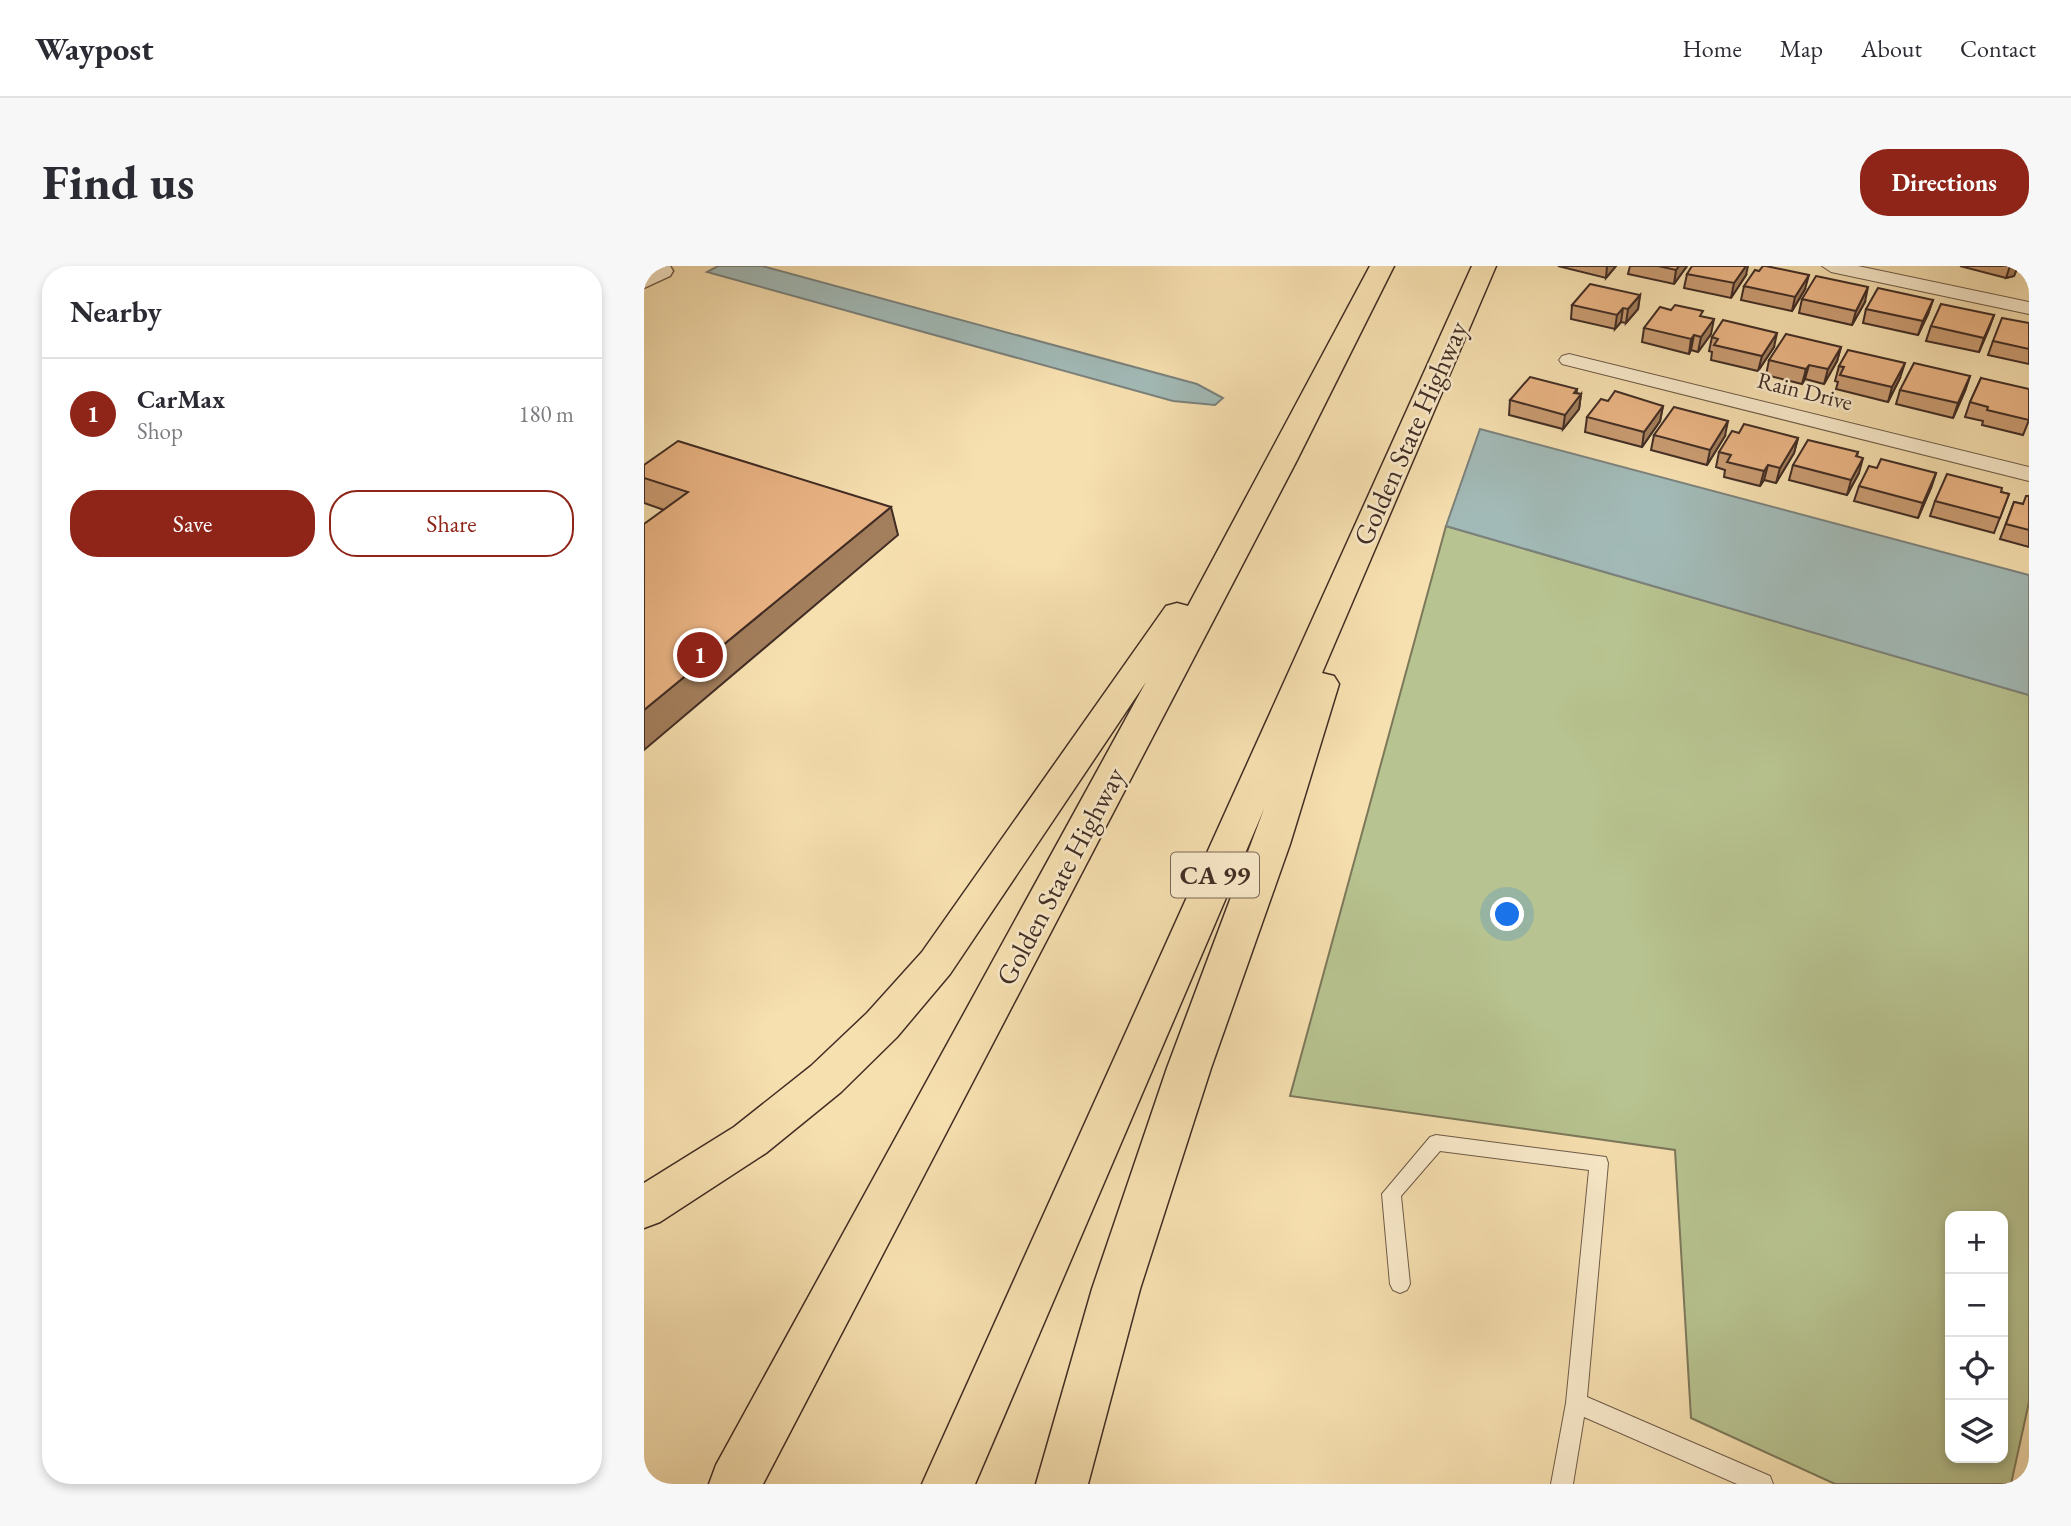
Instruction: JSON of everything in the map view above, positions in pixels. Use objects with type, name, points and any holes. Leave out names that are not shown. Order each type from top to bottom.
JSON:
[{"type":"highway","name":"Golden State Highway","points":[[735,1484],[1282,462],[1382,266]]},
{"type":"highway","name":"Golden State Highway","points":[[948,1484],[1484,266]]},
{"type":"highway","points":[[644,1208],[761,1131],[826,1079],[936,963],[1282,462]]},
{"type":"highway","points":[[1062,1484],[1120,1276],[1189,1068],[1271,844],[1388,482]]},
{"type":"street","points":[[1831,266],[2029,308]]},
{"type":"street","name":"Rain Drive","points":[[1569,360],[2029,474]]},
{"type":"lane","points":[[1401,1284],[1391,1194],[1436,1143],[1599,1163],[1576,1403],[1562,1484]]},
{"type":"lane","points":[[1576,1403],[1762,1484]]},
{"type":"green space","points":[[1446,526],[2029,695],[2029,1402],[2011,1484],[1835,1484],[1691,1418],[1675,1150],[1290,1096]]},
{"type":"water","points":[[718,266],[762,266],[1197,384],[1223,398],[1215,405],[1173,401],[707,272]]},
{"type":"water","points":[[1480,429],[2029,575],[2029,695],[1446,526]]},
{"type":"building","points":[[1658,266],[1679,266],[1676,270]]},
{"type":"building","points":[[1692,266],[1746,266],[1734,283],[1687,274]]},
{"type":"building","points":[[1763,266],[1809,275],[1795,297],[1744,286],[1755,270],[1759,271]]},
{"type":"building","points":[[1816,276],[1868,287],[1856,311],[1802,299]]},
{"type":"building","points":[[1590,284],[1640,295],[1628,309],[1623,308],[1617,315],[1572,305]]},
{"type":"building","points":[[1878,288],[1933,300],[1923,321],[1866,309]]},
{"type":"building","points":[[1941,304],[1994,315],[1984,338],[1931,326]]},
{"type":"building","points":[[1675,305],[1703,311],[1700,316],[1714,319],[1701,337],[1694,335],[1691,339],[1644,328],[1660,307],[1671,310]]},
{"type":"building","points":[[2002,318],[2029,323],[2029,349],[1993,341]]},
{"type":"building","points":[[1723,320],[1777,333],[1762,356],[1714,345],[1718,339],[1712,337]]},
{"type":"building","points":[[1786,334],[1841,347],[1828,369],[1809,365],[1806,369],[1769,360]]},
{"type":"building","points":[[1848,350],[1905,363],[1892,387],[1840,375],[1844,367],[1839,366]]},
{"type":"building","points":[[1914,363],[1970,376],[1958,403],[1900,390]]},
{"type":"building","points":[[1530,377],[1577,389],[1574,393],[1581,394],[1565,415],[1510,400]]},
{"type":"building","points":[[1981,378],[2029,389],[2029,420],[1987,410],[1988,407],[1970,402]]},
{"type":"building","points":[[1615,391],[1663,406],[1644,432],[1587,417],[1601,399],[1608,401]]},
{"type":"building","points":[[1674,407],[1728,421],[1710,450],[1654,435]]},
{"type":"building","points":[[1744,424],[1798,438],[1780,468],[1768,465],[1764,471],[1727,462],[1731,455],[1719,452],[1732,431],[1739,433]]},
{"type":"building","points":[[1808,440],[1858,452],[1856,456],[1863,458],[1851,480],[1793,465]]},
{"type":"building","points":[[678,441],[891,507],[644,710],[644,524],[688,492],[644,478],[644,465]]},
{"type":"building","points":[[1881,459],[1936,473],[1923,503],[1859,486],[1869,466],[1877,468]]},
{"type":"building","points":[[1947,474],[2002,488],[2001,492],[2009,494],[2000,518],[1935,501]]},
{"type":"building","points":[[2026,496],[2029,496],[2029,530],[2006,524],[2014,502],[2023,504]]},
{"type":"place","name":"CarMax","points":[[700,655]]}]
